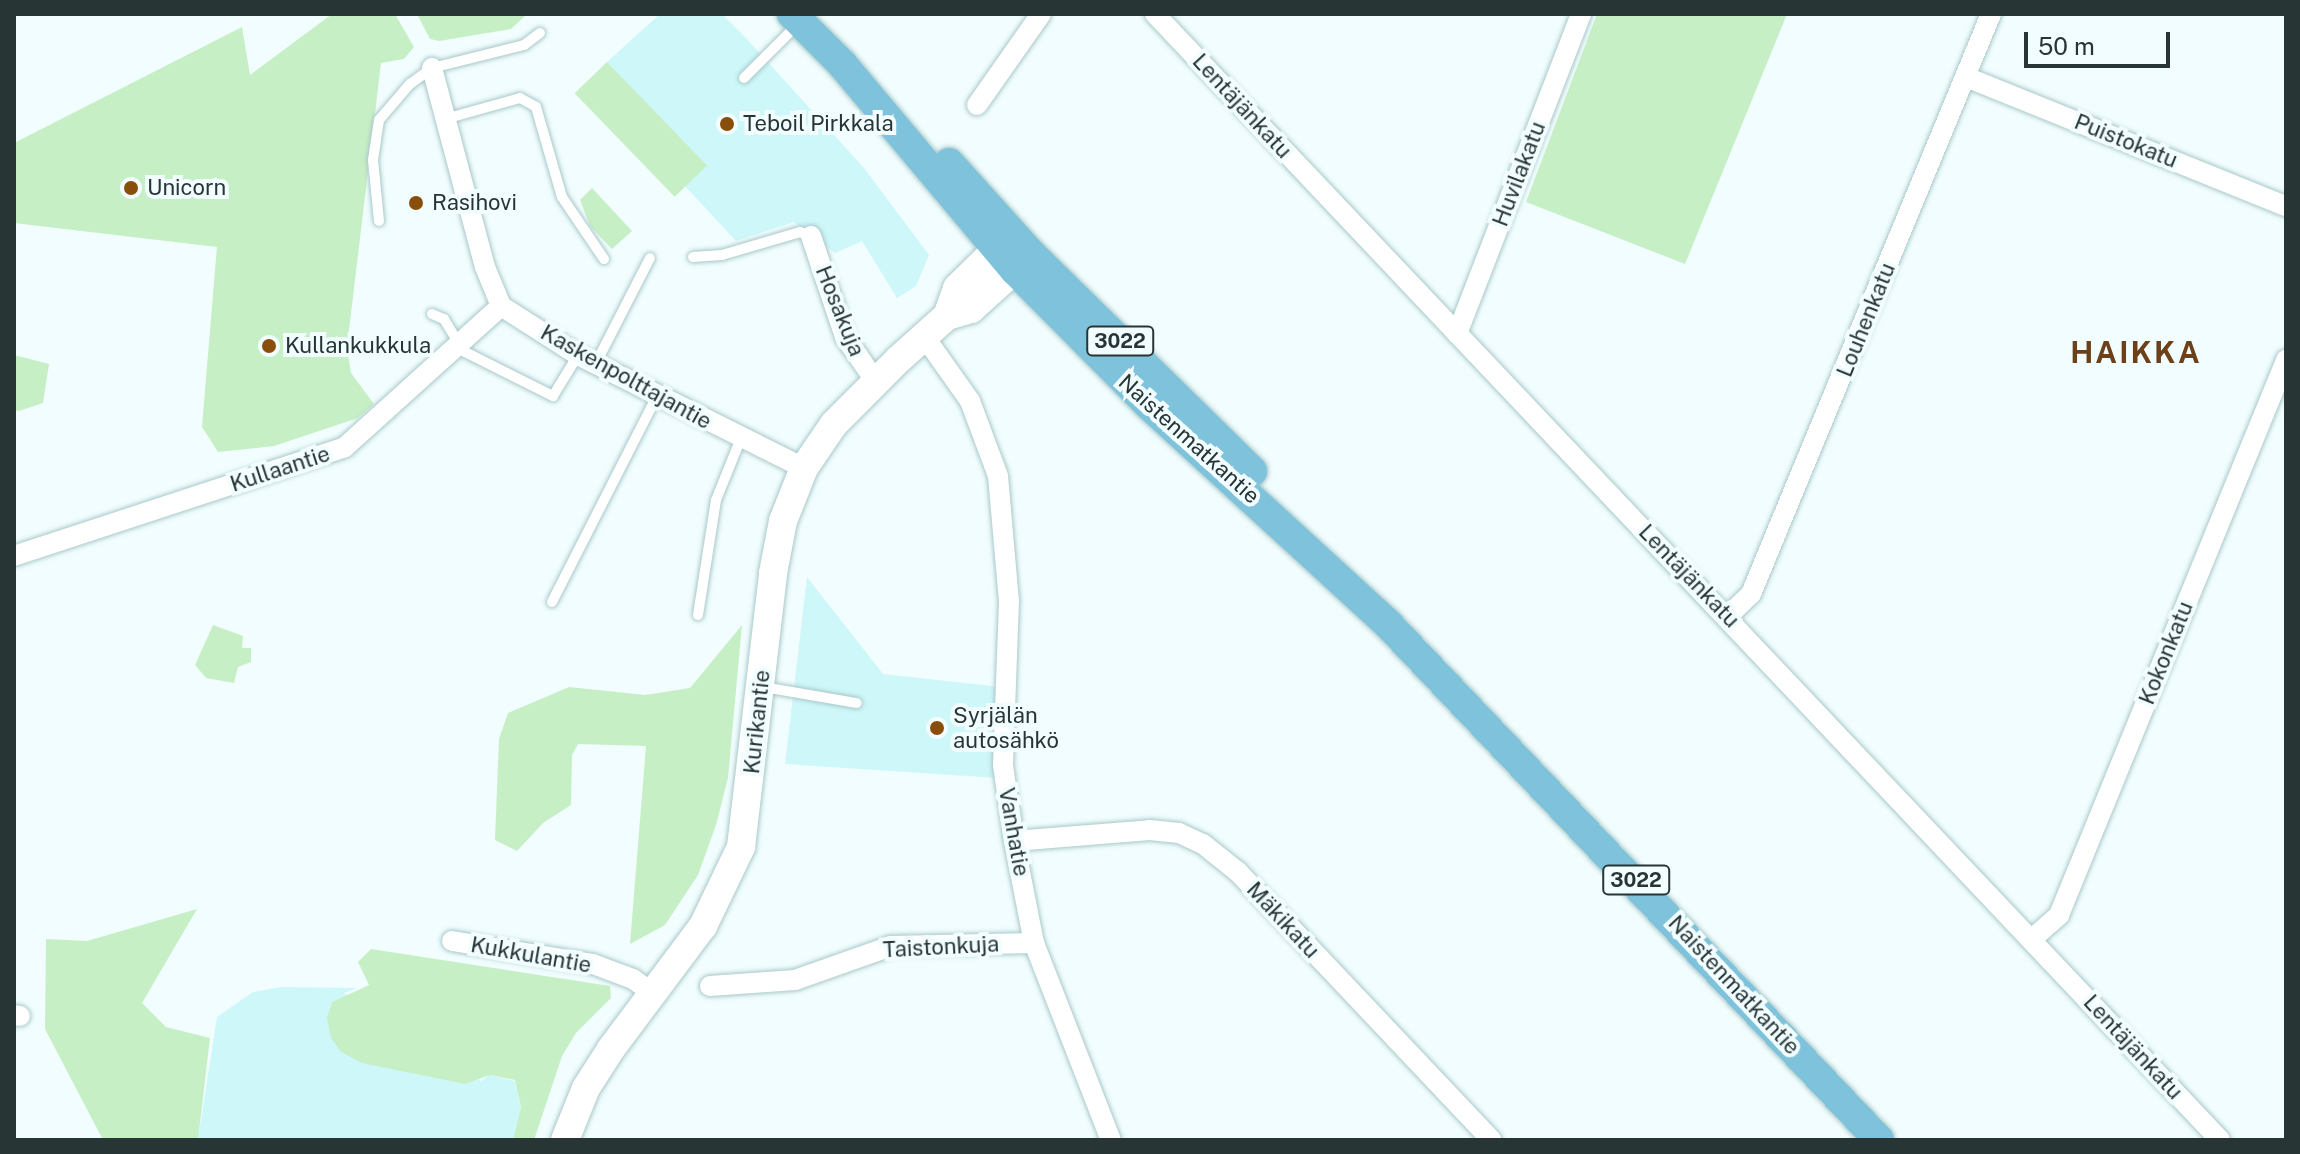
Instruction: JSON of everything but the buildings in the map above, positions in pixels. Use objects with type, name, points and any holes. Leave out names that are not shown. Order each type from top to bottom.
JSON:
[{"type":"main road","name":"Naistenmatkantie","points":[[796,18],[842,64],[906,115],[1013,252],[1127,384],[1388,624],[1879,1140]]},
{"type":"main road","name":"Kurikantie","points":[[565,1140],[586,1088],[703,926],[741,847],[783,521],[804,468],[834,424],[947,316],[957,288],[1013,252]]},
{"type":"street","points":[[977,105],[1041,14]]},
{"type":"street","name":"Lentäjänkatu","points":[[1155,14],[2033,938],[2220,1140]]},
{"type":"street","name":"Huvilakatu","points":[[1457,334],[1581,14]]},
{"type":"street","name":"Louhenkatu","points":[[1727,617],[1751,594],[1991,14]]},
{"type":"street","points":[[432,68],[485,267],[501,306]]},
{"type":"street","name":"Puistokatu","points":[[1966,77],[2286,206]]},
{"type":"street","name":"Hosakuja","points":[[811,236],[845,337],[876,382]]},
{"type":"street","name":"Kullaantie","points":[[14,556],[323,458],[345,447],[501,306]]},
{"type":"street","name":"Kaskenpolttajantie","points":[[501,306],[586,360],[804,468]]},
{"type":"street","name":"Vanhatie","points":[[924,336],[970,401],[998,476],[1009,601],[1003,765],[1014,841],[1034,943],[1088,1069],[1111,1140]]},
{"type":"street","name":"Kokonkatu","points":[[2033,938],[2059,915],[2286,360]]},
{"type":"street","name":"Mäkikatu","points":[[1014,841],[1150,830],[1179,833],[1203,844],[1231,865],[1491,1140]]},
{"type":"street","name":"Kukkulantie","points":[[452,941],[593,964],[652,993]]},
{"type":"street","name":"Taistonkuja","points":[[710,986],[795,980],[891,946],[1034,943]]},
{"type":"lane","points":[[744,78],[796,18]]},
{"type":"lane","points":[[379,221],[373,131],[410,84],[432,68],[524,45],[540,33]]},
{"type":"lane","points":[[445,119],[520,98],[536,107],[562,197],[604,259]]},
{"type":"lane","points":[[693,257],[722,255],[800,232],[811,236]]},
{"type":"lane","points":[[432,314],[444,319],[463,351],[553,396],[586,360],[650,258]]},
{"type":"lane","points":[[552,602],[657,396]]},
{"type":"lane","points":[[698,615],[716,500],[741,438]]},
{"type":"lane","points":[[761,687],[857,703]]},
{"type":"shaded area","points":[[660,14],[722,14],[745,37],[864,168],[929,255],[916,286],[897,298],[862,241],[835,253],[794,222],[736,241],[684,185],[705,166],[607,62]]},
{"type":"shaded area","points":[[807,577],[883,674],[1001,687],[997,778],[785,764]]},
{"type":"shaded area","points":[[281,987],[357,988],[344,993],[481,1081],[489,1075],[515,1081],[521,1107],[513,1140],[198,1140],[217,1017],[253,992]]},
{"type":"green space","points":[[332,14],[395,14],[414,47],[404,59],[381,63],[347,347],[351,373],[374,404],[358,418],[274,446],[218,452],[202,427],[217,247],[14,223],[14,143],[242,27],[250,75]]},
{"type":"green space","points":[[417,14],[527,14],[511,29],[439,41],[430,39]]},
{"type":"green space","points":[[1597,14],[1787,14],[1685,264],[1526,202]]},
{"type":"green space","points":[[607,62],[707,166],[675,197],[575,93]]},
{"type":"green space","points":[[592,188],[632,231],[612,249],[590,226],[580,200]]},
{"type":"green space","points":[[14,355],[49,364],[43,403],[19,411],[14,410]]},
{"type":"green space","points":[[213,625],[243,636],[242,648],[251,648],[251,662],[238,667],[234,683],[206,678],[195,665]]},
{"type":"green space","points":[[742,625],[728,778],[716,825],[698,875],[665,925],[630,944],[646,746],[578,744],[572,755],[571,805],[543,823],[517,851],[495,840],[499,739],[508,713],[569,687],[645,695],[690,688]]},
{"type":"green space","points":[[197,909],[142,1003],[166,1027],[210,1038],[198,1140],[103,1140],[45,1029],[46,939],[87,941]]},
{"type":"green space","points":[[371,949],[610,986],[611,998],[576,1033],[562,1056],[534,1140],[513,1140],[521,1107],[515,1080],[490,1075],[465,1084],[362,1063],[341,1052],[331,1038],[327,1018],[332,1002],[369,985],[358,962]]},
{"type":"place","name":"Teboil Pirkkala","points":[[727,124]]},
{"type":"place","name":"Unicorn","points":[[131,188]]},
{"type":"place","name":"Rasihovi","points":[[416,203]]},
{"type":"place","name":"Kullankukkula","points":[[269,346]]},
{"type":"place","name":"Syrjälän autosähkö","points":[[937,728]]},
{"type":"district","name":"HAIKKA","points":[[2136,352]]}]
